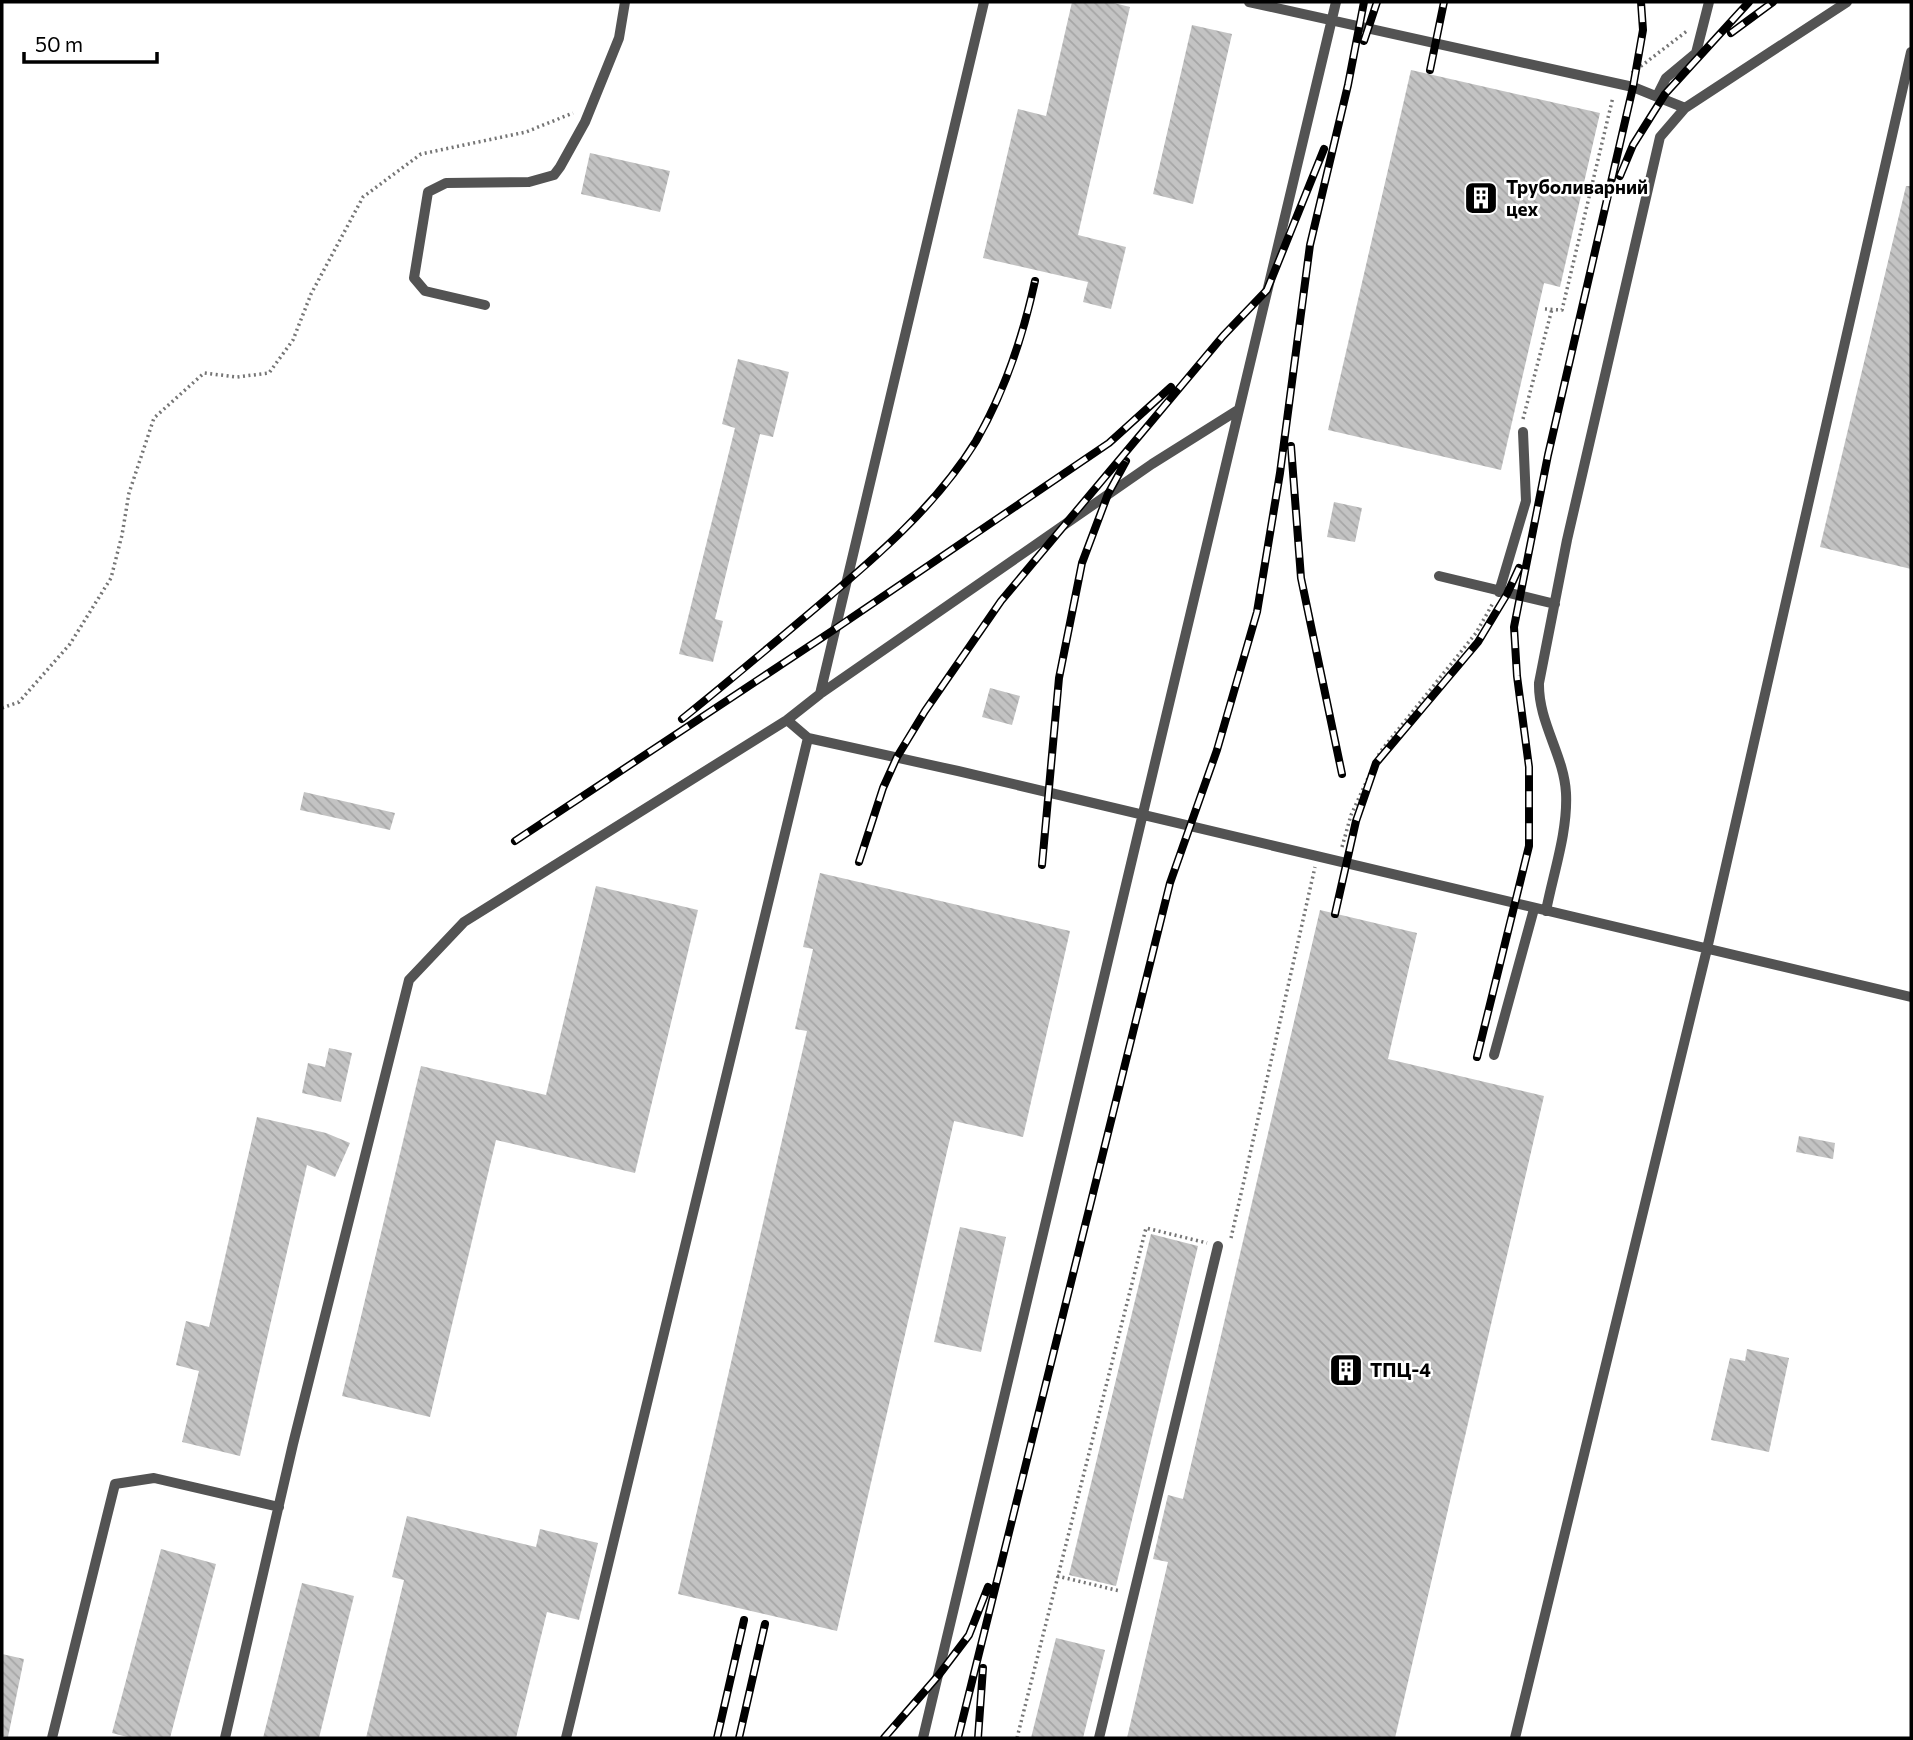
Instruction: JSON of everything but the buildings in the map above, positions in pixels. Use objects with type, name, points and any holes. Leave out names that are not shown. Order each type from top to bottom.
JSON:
[{"type":"lane","points":[[485,304],[425,291],[414,278],[428,192],[446,183],[529,182],[554,175],[591,106],[619,38],[625,2]]},
{"type":"lane","points":[[820,694],[984,2]]},
{"type":"lane","points":[[1249,2],[1616,83],[1685,108]]},
{"type":"lane","points":[[923,1738],[1336,2]]},
{"type":"lane","points":[[1657,96],[1667,78],[1696,53],[1709,2]]},
{"type":"lane","points":[[1494,1055],[1563,827],[1566,794],[1562,769],[1539,701],[1539,683],[1567,540],[1660,137],[1685,108],[1847,2]]},
{"type":"lane","points":[[1515,1738],[1707,949],[1911,52]]},
{"type":"lane","points":[[225,1738],[409,980],[464,922],[787,720],[820,694],[1152,464],[1238,410]]},
{"type":"lane","points":[[1499,592],[1526,501],[1522,432]]},
{"type":"lane","points":[[1439,576],[1555,604]]},
{"type":"lane","points":[[787,720],[808,737],[1911,997]]},
{"type":"lane","points":[[566,1738],[808,737]]},
{"type":"lane","points":[[1100,1738],[1218,1245]]},
{"type":"lane","points":[[52,1738],[115,1484],[154,1478],[279,1507]]},
{"type":"path","points":[[1545,309],[1562,310],[1616,83],[1706,17]]},
{"type":"path","points":[[2,708],[19,702],[70,644],[111,578],[129,493],[154,418],[204,373],[237,377],[269,373],[293,340],[311,294],[363,197],[421,154],[526,132],[591,106]]},
{"type":"path","points":[[1522,432],[1522,422],[1552,309]]},
{"type":"path","points":[[1338,862],[1351,815],[1380,752],[1476,633],[1499,592]]},
{"type":"path","points":[[1017,1738],[1146,1228],[1228,1248],[1317,857]]},
{"type":"path","points":[[1057,1576],[1134,1595]]},
{"type":"railway","points":[[958,1738],[1170,883],[1217,750],[1257,612],[1280,473],[1310,245],[1348,85],[1364,2]]},
{"type":"railway","points":[[1364,41],[1377,2]]},
{"type":"railway","points":[[1430,70],[1444,2]]},
{"type":"railway","points":[[1477,1057],[1529,846],[1529,767],[1517,676],[1514,627],[1548,455],[1633,87],[1643,30],[1641,2]]},
{"type":"railway","points":[[1620,176],[1633,145],[1665,94],[1749,2]]},
{"type":"railway","points":[[1731,33],[1773,2]]},
{"type":"railway","points":[[859,862],[883,788],[897,757],[925,711],[1001,601],[1223,336],[1267,290],[1324,149]]},
{"type":"railway","points":[[682,719],[862,569],[904,530],[943,487],[976,441],[996,403],[1019,343],[1035,281]]},
{"type":"railway","points":[[515,841],[1109,443],[1171,387]]},
{"type":"railway","points":[[1291,446],[1301,578],[1342,774]]},
{"type":"railway","points":[[1042,865],[1059,678],[1082,563],[1108,494],[1126,461]]},
{"type":"railway","points":[[1335,914],[1356,821],[1376,763],[1478,642],[1507,594],[1519,568]]},
{"type":"railway","points":[[884,1738],[938,1676],[969,1635],[988,1587]]},
{"type":"railway","points":[[717,1738],[744,1620]]},
{"type":"railway","points":[[739,1738],[765,1624]]},
{"type":"railway","points":[[978,1738],[983,1668]]},
{"type":"place","name":"Труболиварний цех","points":[[1481,198]]},
{"type":"place","name":"ТПЦ-4","points":[[1346,1370]]}]
